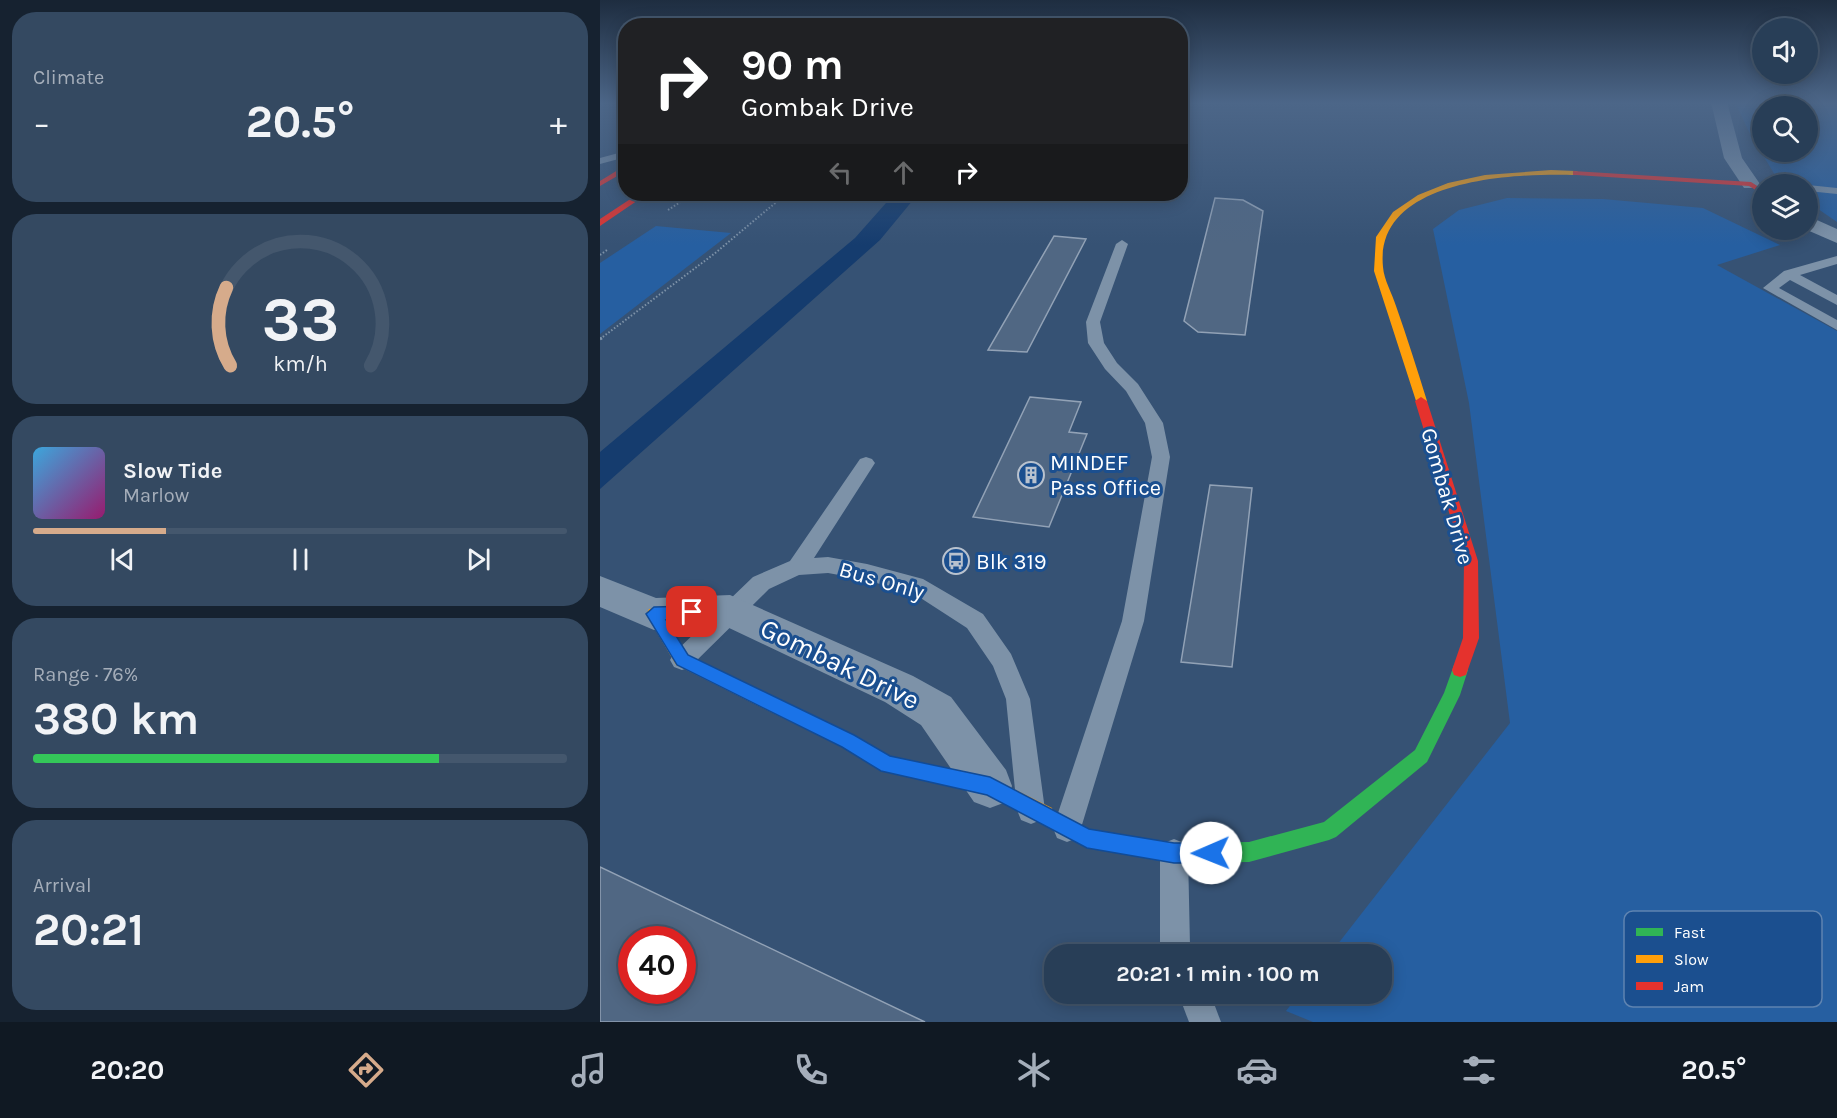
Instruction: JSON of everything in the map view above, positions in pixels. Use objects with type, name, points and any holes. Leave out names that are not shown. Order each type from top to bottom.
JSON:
[{"type":"main road","name":"Gombak Drive","points":[[682,660],[848,741],[888,765],[990,786],[1087,838],[1174,853],[1249,852],[1329,830],[1422,756],[1452,695],[1471,639],[1471,561],[1378,265],[1381,236],[1397,213],[1430,191],[1451,184],[1538,170],[1752,186]]},
{"type":"main road","points":[[602,183],[618,172]]},
{"type":"main road","points":[[602,183],[618,178]]},
{"type":"main road","points":[[600,223],[633,201]]},
{"type":"main road","points":[[654,614],[682,660]]},
{"type":"street","points":[[1731,150],[1733,158],[1752,179]]},
{"type":"street","points":[[1818,227],[1837,237]]},
{"type":"street","name":"Gombak Drive","points":[[600,591],[654,614],[730,611],[898,689],[936,711],[990,786]]},
{"type":"lane","points":[[600,161],[618,156]]},
{"type":"lane","points":[[1818,190],[1837,191]]},
{"type":"lane","points":[[1067,828],[1133,621],[1161,457],[1154,423],[1132,388],[1111,366],[1096,343],[1093,322],[1122,244]]},
{"type":"lane","points":[[1837,260],[1789,274],[1770,288],[1837,326]]},
{"type":"lane","points":[[1789,274],[1837,301]]},
{"type":"lane","points":[[682,660],[760,583],[797,567],[866,463]]},
{"type":"lane","name":"Bus Only","points":[[797,567],[828,565],[867,572],[923,588],[975,621],[1003,661],[1018,699],[1031,810]]},
{"type":"lane","points":[[1174,853],[1175,944]]},
{"type":"lane","points":[[1198,1004],[1205,1022]]},
{"type":"path","points":[[600,339],[714,254],[778,201]]},
{"type":"shaded area","points":[[1818,150],[1837,150],[1837,222],[1818,209],[1818,174],[1774,174],[1767,162],[1818,162]]},
{"type":"shaded area","points":[[1507,198],[1603,199],[1703,208],[1752,232],[1752,240],[1770,240],[1780,245],[1717,265],[1837,331],[1837,1022],[1313,1022],[1286,1011],[1291,1004],[1392,1004],[1392,944],[1338,944],[1510,723],[1469,403],[1433,229],[1459,210]]},
{"type":"shaded area","points":[[888,201],[912,201],[880,240],[600,489],[600,452],[855,238]]},
{"type":"shaded area","points":[[656,226],[731,233],[600,334],[600,263]]},
{"type":"building","points":[[1215,198],[1243,200],[1263,211],[1245,335],[1198,332],[1184,321]]},
{"type":"building","points":[[1054,236],[1086,239],[1027,352],[988,350]]},
{"type":"building","name":"MINDEF Pass Office","points":[[1030,397],[1081,402],[1069,432],[1087,434],[1049,527],[973,517]]},
{"type":"building","points":[[1210,485],[1252,488],[1232,667],[1181,662]]},
{"type":"building","points":[[600,867],[925,1022],[600,1022]]},
{"type":"traffic: fast","points":[[1045,815],[1087,838],[1174,853],[1249,852],[1329,830],[1421,756],[1452,695],[1460,670]]},
{"type":"traffic: slow","points":[[1421,401],[1378,266],[1381,237],[1396,214],[1420,197],[1451,185],[1485,177],[1519,173],[1576,173]]},
{"type":"traffic: slow","points":[[654,614],[682,660],[848,741],[888,765],[990,786],[1045,815]]},
{"type":"traffic: jam","points":[[600,184],[618,172]]},
{"type":"traffic: jam","points":[[1576,173],[1752,185]]},
{"type":"traffic: jam","points":[[600,223],[633,201]]},
{"type":"traffic: jam","points":[[1421,401],[1471,561],[1471,638],[1460,670]]},
{"type":"place","name":"MINDEF Pass Office","points":[[1031,475]]},
{"type":"place","name":"Blk 319","points":[[956,561]]},
{"type":"route","points":[[692,612],[654,614],[682,660],[848,741],[888,765],[990,786],[1087,838],[1174,853],[1211,853]]}]
